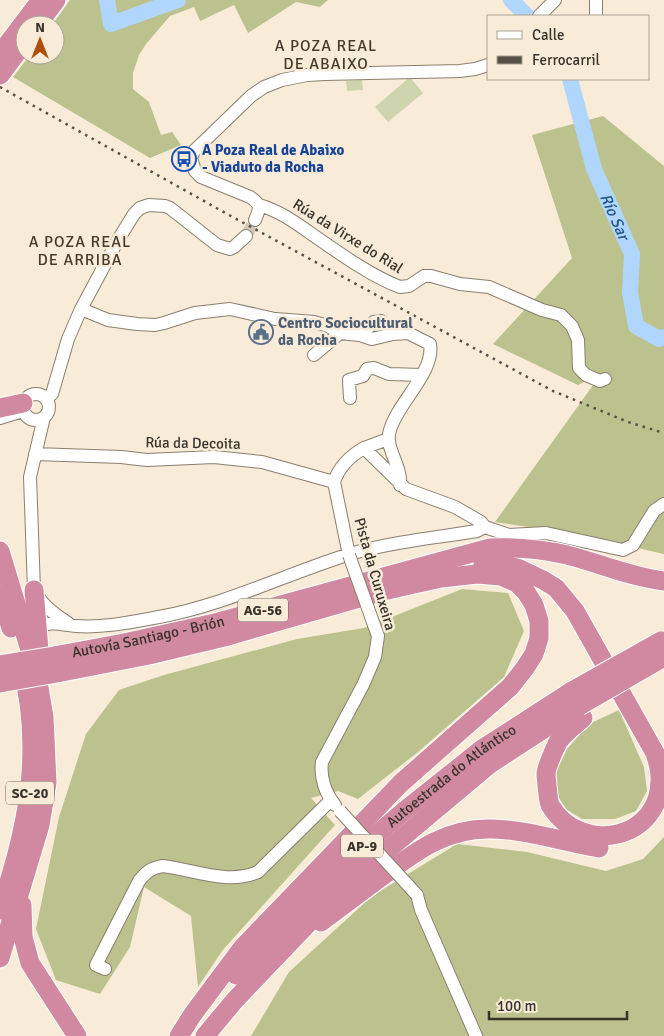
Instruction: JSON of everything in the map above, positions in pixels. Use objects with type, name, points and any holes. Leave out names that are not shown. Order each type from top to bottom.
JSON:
[{"type":"highway","points":[[0,54],[41,0]]},
{"type":"highway","points":[[45,15],[56,0]]},
{"type":"highway","points":[[0,75],[15,55]]},
{"type":"highway","points":[[0,408],[23,407]]},
{"type":"highway","name":"Autovía Santiago - Brión","points":[[0,683],[124,643],[215,623],[490,548],[534,548],[567,555],[646,579],[664,581]]},
{"type":"highway","name":"SC-20","points":[[0,551],[30,672],[32,725],[31,785],[24,825],[0,910]]},
{"type":"highway","points":[[469,554],[511,556],[529,561],[546,569],[561,580],[584,606],[664,754]]},
{"type":"highway","points":[[383,591],[406,582],[464,567],[500,564],[520,568],[556,588],[575,611],[656,753],[660,776],[655,802],[650,812],[634,829],[620,834],[597,836],[579,831],[566,822],[549,804],[546,774],[558,742],[578,705],[664,668]]},
{"type":"highway","points":[[179,1036],[192,1014],[243,948],[401,783],[510,687],[534,654],[539,638],[539,621],[534,605],[526,592],[517,583],[501,576],[477,574],[441,578],[383,591]]},
{"type":"highway","points":[[34,590],[37,630],[45,684],[41,697]]},
{"type":"highway","name":"Autovía Santiago - Brión","points":[[0,665],[55,665],[149,655],[224,637],[383,591]]},
{"type":"highway","name":"SC-20","points":[[0,594],[41,697],[44,717],[47,782],[40,825],[0,958]]},
{"type":"highway","name":"Autoestrada do Atlántico","points":[[205,1036],[278,954],[342,888],[413,827],[490,764],[663,646]]},
{"type":"highway","name":"Autoestrada do Atlántico","points":[[183,1036],[252,957],[340,866],[403,812],[482,749],[578,705]]},
{"type":"highway","points":[[278,954],[418,849],[442,837],[468,830],[492,828],[518,831],[599,848],[618,846],[646,831],[664,808]]},
{"type":"highway","points":[[20,890],[22,936],[30,963],[77,1036]]},
{"type":"street","points":[[596,0],[596,15]]},
{"type":"street","points":[[540,15],[553,2]]},
{"type":"street","points":[[255,220],[259,205],[250,197],[201,177],[195,171],[191,158],[194,151],[250,96],[264,87],[282,80],[308,75],[467,70],[487,65]]},
{"type":"street","points":[[45,398],[52,394],[68,339],[81,309],[118,240],[134,214],[140,208],[154,205],[170,208],[217,246],[223,248],[234,247],[246,236]]},
{"type":"street","name":"Rúa da Virxe do Rial","points":[[259,205],[284,215],[341,254],[400,287],[409,286],[424,276],[431,276],[460,284],[489,287],[542,310],[561,315],[572,326],[578,340],[579,368],[586,375],[600,381],[605,380]]},
{"type":"street","points":[[81,309],[108,320],[155,325],[195,313],[230,309],[275,318],[314,322],[328,326],[340,333],[372,338],[408,333],[430,344],[431,354],[422,375],[394,418],[388,439],[401,476],[400,485]]},
{"type":"street","points":[[360,335],[374,322],[381,321]]},
{"type":"street","points":[[314,355],[340,333]]},
{"type":"street","points":[[350,398],[349,380],[363,376],[367,369],[374,368],[389,374],[422,375]]},
{"type":"street","points":[[0,418],[23,407],[29,396],[33,394],[38,394],[45,398],[49,406],[44,418],[30,477],[34,590],[41,602],[57,616],[73,626]]},
{"type":"street","points":[[23,407],[27,417],[33,420],[44,418]]},
{"type":"street","points":[[334,482],[337,474],[352,454],[388,439]]},
{"type":"street","points":[[364,448],[406,489],[455,507],[481,522],[485,527],[509,535],[546,533],[623,550],[633,545],[654,511],[664,504]]},
{"type":"street","name":"Rúa da Decoita","points":[[35,454],[120,457],[147,460],[214,457],[262,462],[334,482]]},
{"type":"street","name":"Pista da Curuxeira","points":[[334,482],[349,554],[378,636],[375,657],[363,685],[322,762],[322,780],[330,800],[417,895],[420,910],[476,1036]]},
{"type":"street","points":[[37,630],[43,625],[52,622],[94,628],[205,607],[349,554],[372,548],[477,532],[485,527]]},
{"type":"street","points":[[105,970],[96,965],[139,881],[146,872],[154,867],[163,866],[228,878],[258,872],[330,800]]},
{"type":"green space","points":[[70,0],[328,0],[320,7],[296,2],[248,33],[234,5],[200,21],[194,7],[170,16],[139,55],[133,73],[133,89],[149,102],[161,135],[172,132],[181,145],[150,158],[13,77],[22,65],[65,65],[65,15],[59,15]]},
{"type":"green space","points":[[410,77],[423,93],[388,122],[375,107]]},
{"type":"green space","points":[[362,80],[363,90],[347,91],[346,81]]},
{"type":"green space","points":[[603,116],[664,166],[664,554],[571,533],[495,522],[601,374],[578,385],[493,344],[572,258],[532,135]]},
{"type":"green space","points":[[462,589],[508,593],[524,631],[504,677],[418,752],[358,799],[338,791],[311,798],[335,825],[222,951],[198,987],[191,916],[144,887],[130,947],[100,994],[56,980],[36,929],[59,817],[86,734],[119,690],[164,675],[297,639],[364,628]]},
{"type":"green space","points":[[619,710],[644,767],[647,791],[636,811],[615,819],[582,819],[567,810],[557,795],[555,774],[567,749],[589,724]]},
{"type":"green space","points":[[664,837],[664,1036],[251,1036],[289,972],[372,896],[457,844],[527,852],[606,871],[643,859]]},
{"type":"waterway","name":"Río Sar","points":[[107,0],[111,24],[178,0]]},
{"type":"waterway","name":"Río Sar","points":[[511,0],[526,15]]},
{"type":"waterway","name":"Río Sar","points":[[570,80],[594,169],[632,254],[630,292],[636,326],[659,339],[664,337]]},
{"type":"tunnel","points":[[246,236],[255,220]]},
{"type":"railway","points":[[0,87],[229,215],[553,391],[628,422],[664,433]]},
{"type":"place","name":"A Poza Real de Abaixo - Viaduto da Rocha","points":[[184,159]]},
{"type":"place","name":"Centro Sociocultural da Rocha","points":[[261,332]]},
{"type":"district","name":"A POZA REAL DE ABAIXO","points":[[326,54]]},
{"type":"district","name":"A POZA REAL DE ARRIBA","points":[[80,250]]}]
